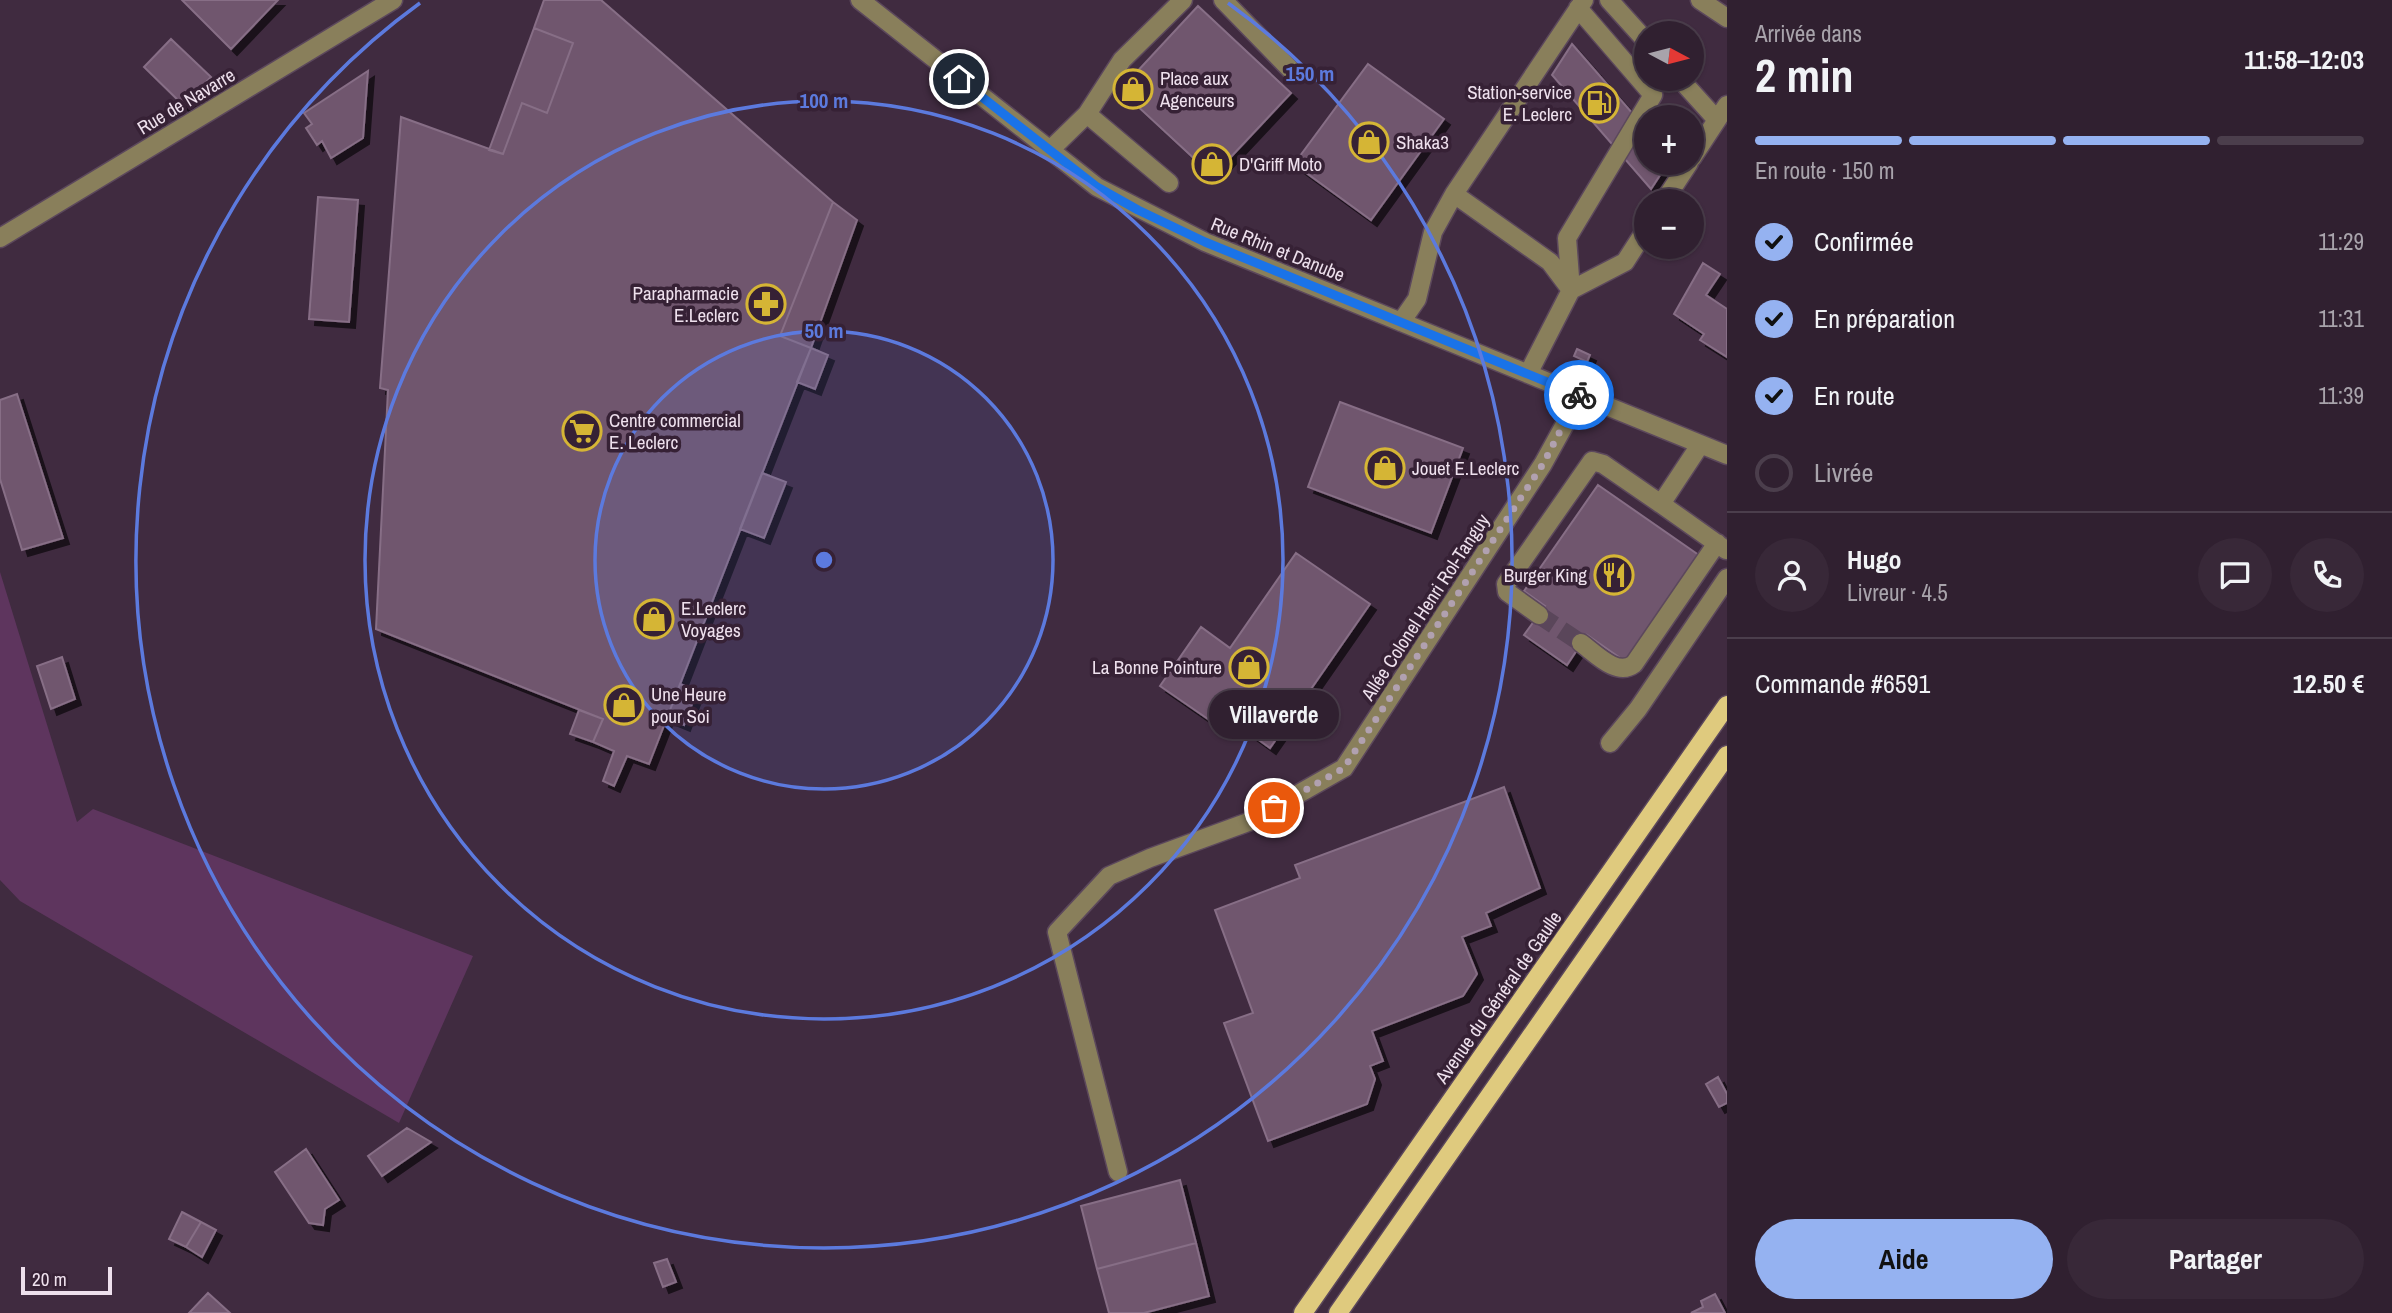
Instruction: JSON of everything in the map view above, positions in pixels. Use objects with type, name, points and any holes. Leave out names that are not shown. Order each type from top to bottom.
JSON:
[{"type":"main road","name":"Avenue du Général de Gaulle","points":[[1303,1313],[1727,705]]},
{"type":"main road","points":[[1338,1313],[1727,755]]},
{"type":"street","name":"Rue Rhin et Danube","points":[[860,0],[1097,187],[1138,210],[1205,242],[1727,455]]},
{"type":"street","points":[[1050,150],[1087,114],[1122,60],[1182,0]]},
{"type":"street","points":[[1223,0],[1294,73]]},
{"type":"street","points":[[1609,0],[1634,28]]},
{"type":"street","points":[[1700,0],[1727,18]]},
{"type":"street","name":"Rue de Navarre","points":[[0,238],[387,2]]},
{"type":"street","points":[[1401,322],[1417,299],[1433,232],[1454,194],[1581,4],[1653,95],[1567,238],[1571,290],[1528,374]]},
{"type":"street","points":[[1695,91],[1722,112],[1704,140]]},
{"type":"street","points":[[1087,114],[1169,183]]},
{"type":"street","points":[[1454,194],[1550,262],[1571,290]]},
{"type":"street","points":[[1571,290],[1625,262],[1634,248]]},
{"type":"street","name":"Allée Colonel Henri Rol-Tanguy","points":[[1118,1172],[1057,932],[1109,876],[1251,821],[1344,768],[1543,464],[1581,395]]},
{"type":"street","points":[[1661,504],[1700,445]]},
{"type":"street","points":[[1539,615],[1507,592],[1506,584],[1591,461],[1603,464],[1722,547],[1634,664],[1627,669],[1618,669],[1581,643]]},
{"type":"street","points":[[1610,743],[1638,709],[1727,578]]},
{"type":"shaded area","points":[[0,572],[77,822],[93,809],[473,956],[399,1123],[20,901],[0,880]]},
{"type":"building","points":[[182,0],[278,0],[231,49]]},
{"type":"building","name":"Centre commercial E. Leclerc","points":[[544,0],[601,0],[833,202],[780,336],[811,348],[649,764],[627,756],[614,786],[603,781],[614,751],[593,742],[603,719],[376,629],[388,390],[380,388],[401,117],[503,154],[522,103],[547,113],[573,43],[534,28]]},
{"type":"building","points":[[1198,6],[1291,93],[1213,176],[1120,90]]},
{"type":"building","points":[[534,28],[573,43],[547,113],[522,103],[503,154],[489,150]]},
{"type":"building","points":[[171,39],[211,77],[184,106],[144,67]]},
{"type":"building","name":"Station-service E. Leclerc","points":[[1572,44],[1634,115],[1634,169],[1552,75]]},
{"type":"building","name":"Shaka3","points":[[1368,64],[1444,119],[1371,220],[1294,164]]},
{"type":"building","points":[[368,71],[363,138],[331,158],[322,141],[317,145],[306,128],[312,124],[304,113]]},
{"type":"building","name":"Station-service E. Leclerc","points":[[1639,175],[1660,175],[1651,189]]},
{"type":"building","points":[[318,197],[358,200],[349,322],[309,319]]},
{"type":"building","points":[[833,202],[857,220],[811,348],[780,336]]},
{"type":"building","points":[[1703,263],[1720,274],[1706,295],[1727,309],[1727,357],[1700,340],[1704,334],[1674,314]]},
{"type":"building","points":[[811,348],[828,355],[815,389],[797,382]]},
{"type":"building","points":[[1577,349],[1590,355],[1587,362],[1574,356]]},
{"type":"building","points":[[17,394],[63,538],[22,550],[0,479],[0,400]]},
{"type":"building","name":"Jouet E.Leclerc","points":[[1340,402],[1463,448],[1431,533],[1308,487]]},
{"type":"building","points":[[762,473],[786,482],[764,538],[740,529]]},
{"type":"building","name":"Burger King","points":[[1598,485],[1703,558],[1629,664],[1587,635],[1567,665],[1524,635],[1545,606],[1524,591]]},
{"type":"building","name":"La Bonne Pointure","points":[[1296,553],[1370,604],[1270,748],[1234,722],[1218,726],[1160,686],[1201,627],[1230,648]]},
{"type":"building","points":[[62,657],[75,699],[51,709],[37,666]]},
{"type":"building","points":[[680,684],[697,691],[684,725],[667,718]]},
{"type":"building","points":[[579,710],[603,719],[593,742],[570,734]]},
{"type":"building","points":[[1504,787],[1540,888],[1486,913],[1491,926],[1462,937],[1477,974],[1463,996],[1372,1031],[1383,1061],[1370,1066],[1375,1079],[1367,1104],[1268,1141],[1224,1023],[1253,1013],[1215,910],[1300,878],[1295,865]]},
{"type":"building","points":[[1718,1077],[1727,1094],[1727,1103],[1719,1107],[1706,1084]]},
{"type":"building","points":[[407,1128],[431,1142],[382,1176],[368,1156]]},
{"type":"building","points":[[306,1149],[339,1200],[325,1209],[323,1225],[309,1223],[275,1172]]},
{"type":"building","points":[[1180,1180],[1196,1243],[1097,1269],[1081,1206]]},
{"type":"building","points":[[182,1212],[201,1222],[186,1247],[169,1239]]},
{"type":"building","points":[[201,1222],[216,1230],[202,1257],[186,1247]]},
{"type":"building","points":[[1196,1243],[1209,1296],[1144,1313],[1109,1313],[1097,1269]]},
{"type":"building","points":[[667,1259],[676,1282],[663,1287],[654,1263]]},
{"type":"building","points":[[208,1293],[230,1313],[189,1313]]},
{"type":"building","points":[[1715,1294],[1725,1313],[1691,1313],[1703,1307],[1701,1301]]},
{"type":"tunnel","points":[[1539,615],[1581,643]]},
{"type":"way so far","points":[[1274,808],[1344,768],[1543,464],[1579,395]]},
{"type":"place","name":"Place aux Agenceurs","points":[[1133,89]]},
{"type":"place","name":"Station-service E. Leclerc","points":[[1599,103]]},
{"type":"place","name":"Shaka3","points":[[1369,142]]},
{"type":"place","name":"D'Griff Moto","points":[[1212,164]]},
{"type":"place","name":"Parapharmacie E.Leclerc","points":[[766,304]]},
{"type":"place","name":"Centre commercial E. Leclerc","points":[[582,431]]},
{"type":"place","name":"Jouet E.Leclerc","points":[[1385,468]]},
{"type":"place","name":"Burger King","points":[[1614,575]]},
{"type":"place","name":"E.Leclerc Voyages","points":[[654,619]]},
{"type":"place","name":"La Bonne Pointure","points":[[1249,667]]},
{"type":"place","name":"Une Heure pour Soi","points":[[624,705]]},
{"type":"place","name":"Villaverde","points":[[1274,808]]},
{"type":"route","points":[[959,79],[1097,187],[1138,210],[1205,242],[1579,395]]}]
